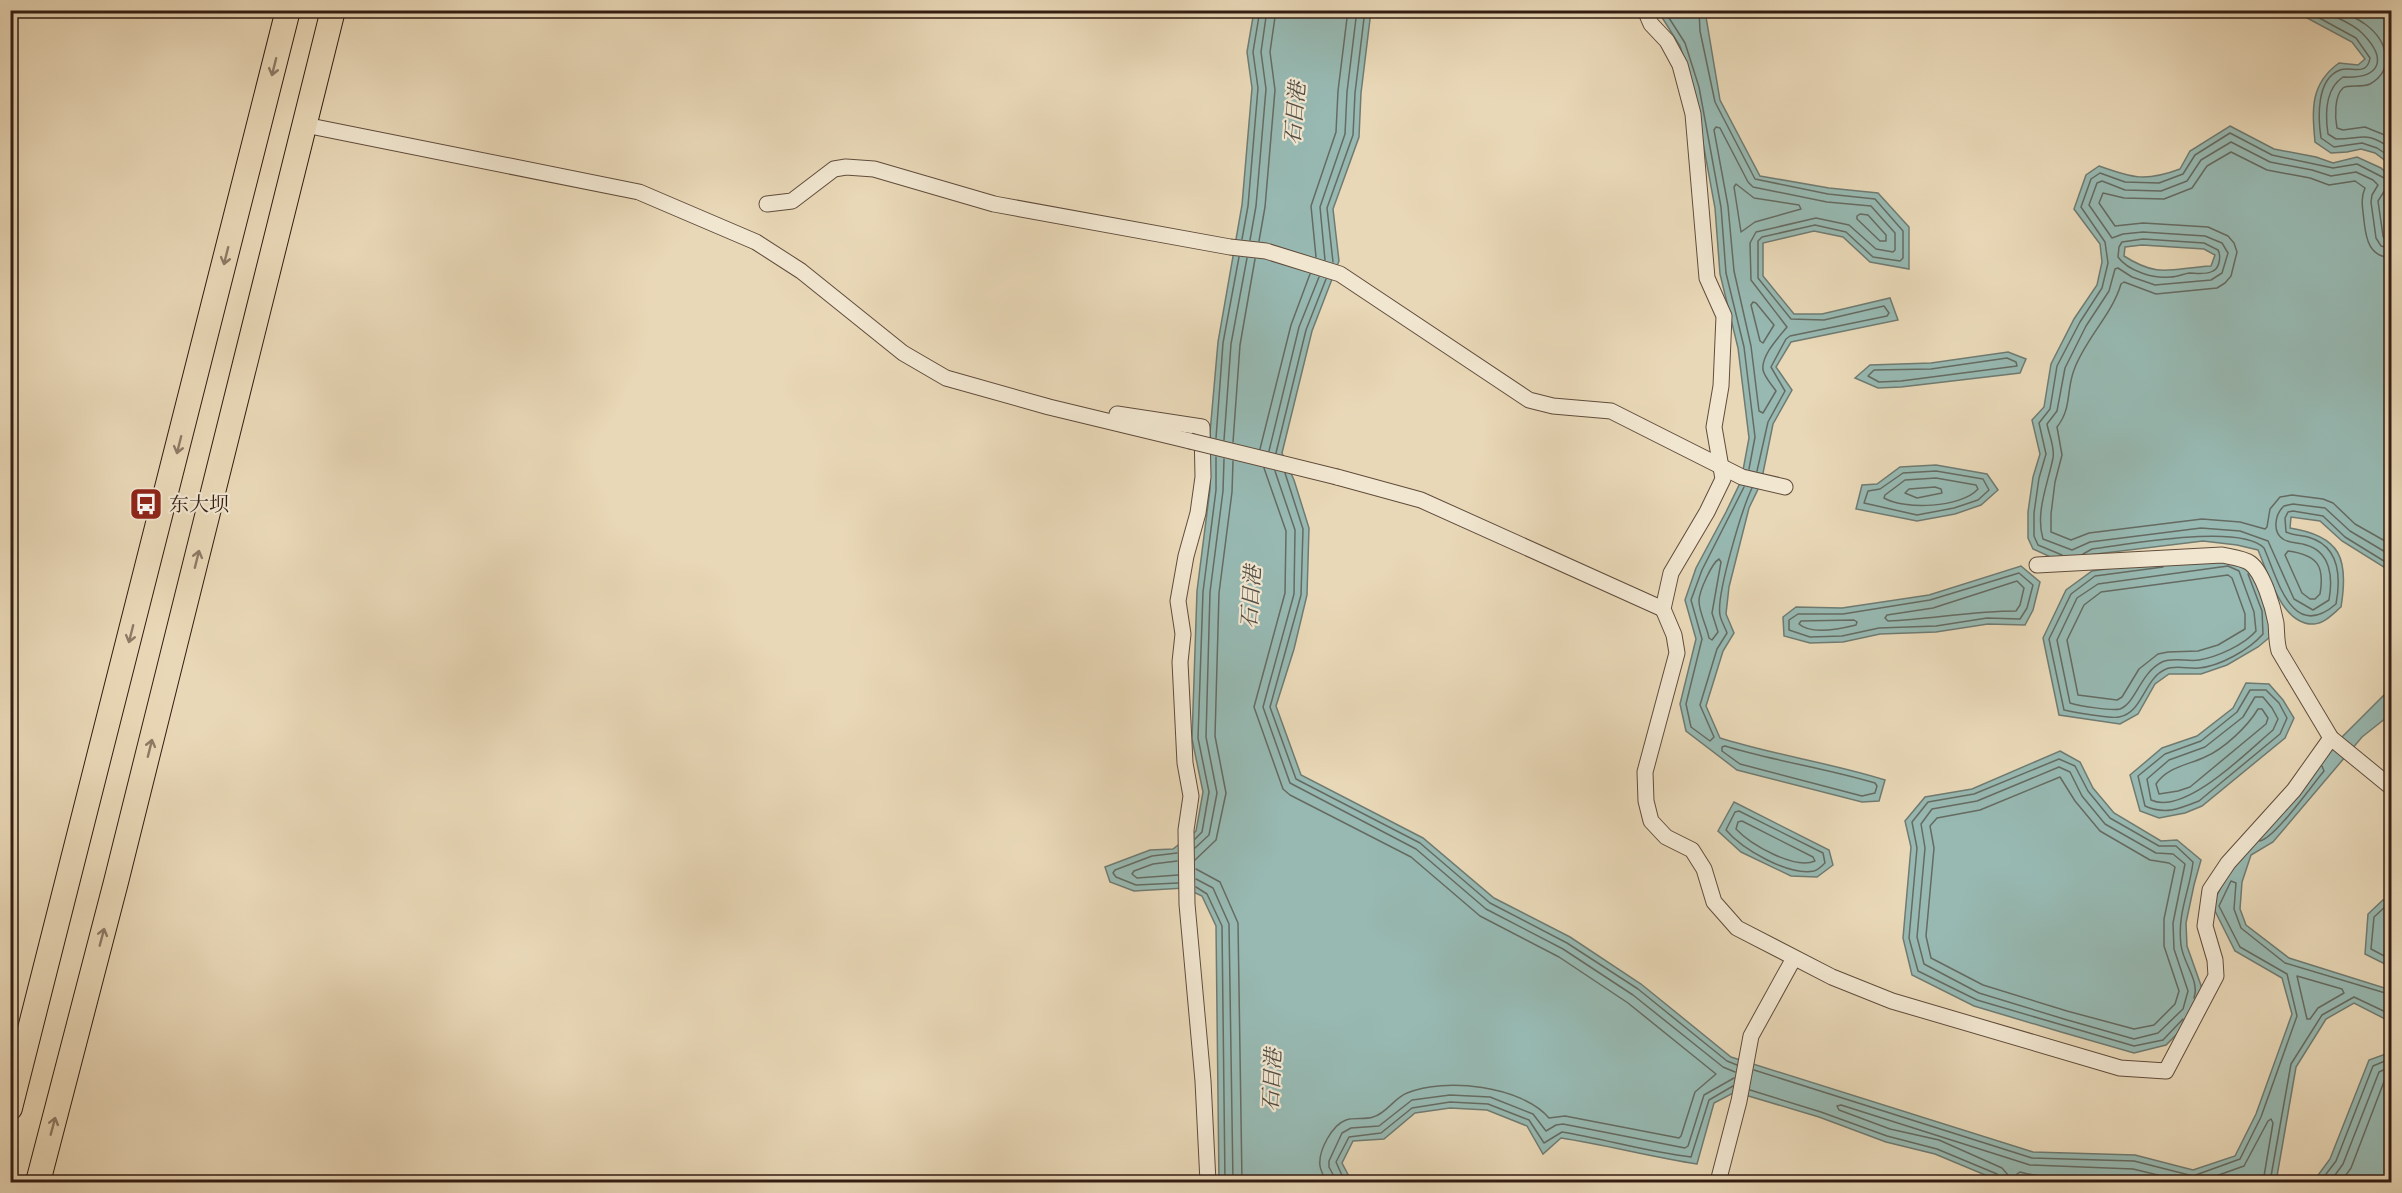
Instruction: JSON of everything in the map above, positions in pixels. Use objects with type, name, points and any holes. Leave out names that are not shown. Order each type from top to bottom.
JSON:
[{"type":"main road","points":[[10,1108],[288,10]]},
{"type":"main road","points":[[38,1182],[122,859],[333,10]]},
{"type":"street","points":[[1645,10],[1651,24],[1666,41],[1680,65],[1693,114],[1707,278],[1724,316],[1721,386],[1714,427],[1724,479],[1671,573],[1663,609],[1674,635],[1677,653],[1645,772],[1646,801],[1651,821],[1666,837],[1692,850],[1704,869],[1714,902],[1737,928],[1832,977],[1892,1001],[2120,1068],[2166,1071],[2216,976],[2215,960],[2205,926],[2210,890],[2228,863],[2295,790],[2331,738]]},
{"type":"street","points":[[305,125],[639,192],[756,242],[801,271],[903,354],[946,378],[1049,407],[1337,477],[1421,500],[1663,609]]},
{"type":"street","points":[[767,204],[792,201],[834,169],[846,166],[873,169],[994,204],[1230,247],[1266,251],[1340,274],[1529,400],[1553,406],[1611,411],[1742,477],[1785,487]]},
{"type":"street","points":[[1049,407],[1097,411],[1202,427],[1202,486],[1178,601],[1183,634],[1180,662],[1185,763],[1191,796],[1186,830],[1187,904],[1203,1081],[1208,1182]]},
{"type":"street","points":[[2037,565],[2222,555],[2247,561],[2255,568],[2264,586],[2276,626],[2274,635],[2279,651],[2331,738],[2391,788]]},
{"type":"street","points":[[1718,1182],[1739,1101],[1751,1036],[1794,958]]},
{"type":"water","name":"石目港","points":[[1254,11],[1371,11],[1361,93],[1359,137],[1333,209],[1339,261],[1312,331],[1282,453],[1294,480],[1309,528],[1307,595],[1294,649],[1276,706],[1301,775],[1423,838],[1494,898],[1570,937],[1641,984],[1731,1057],[2033,1152],[2135,1155],[2193,1170],[2235,1156],[2256,1114],[2292,1014],[2282,978],[2235,951],[2212,905],[2238,854],[2284,795],[2391,688],[2391,714],[2362,737],[2273,842],[2251,855],[2242,882],[2240,909],[2246,925],[2289,958],[2391,990],[2391,1022],[2354,1003],[2326,1019],[2296,1067],[2276,1182],[2002,1182],[1935,1154],[1886,1142],[1819,1117],[1735,1092],[1714,1103],[1697,1164],[1561,1138],[1543,1154],[1527,1126],[1487,1110],[1450,1108],[1415,1113],[1384,1139],[1353,1141],[1342,1163],[1352,1182],[1219,1182],[1216,926],[1202,896],[1185,888],[1134,891],[1110,882],[1105,867],[1150,850],[1173,849],[1196,831],[1203,792],[1192,739],[1197,591],[1210,489],[1210,433],[1218,342],[1242,205],[1252,88],[1247,52]]},
{"type":"water","points":[[1658,11],[1705,11],[1720,100],[1760,176],[1829,188],[1878,193],[1909,227],[1909,269],[1870,262],[1843,237],[1814,231],[1763,243],[1763,276],[1794,314],[1822,314],[1890,298],[1898,320],[1791,342],[1776,367],[1792,390],[1773,424],[1761,483],[1749,508],[1729,587],[1726,614],[1734,633],[1723,651],[1706,706],[1720,738],[1885,780],[1879,801],[1862,802],[1737,770],[1686,731],[1680,704],[1696,639],[1685,600],[1696,568],[1741,481],[1749,438],[1738,348],[1720,274],[1715,208],[1693,88],[1680,46]]},
{"type":"water","points":[[2304,11],[2391,11],[2391,165],[2375,153],[2361,149],[2331,153],[2315,142],[2313,119],[2315,98],[2323,80],[2339,63],[2358,65],[2365,59],[2352,42],[2307,18]]},
{"type":"water","points":[[2230,126],[2274,149],[2316,157],[2333,163],[2357,157],[2381,168],[2391,178],[2391,192],[2384,201],[2389,236],[2392,239],[2391,576],[2384,567],[2342,541],[2320,521],[2291,517],[2290,528],[2321,537],[2338,552],[2342,563],[2344,576],[2341,607],[2318,624],[2303,622],[2293,617],[2285,608],[2258,550],[2203,541],[2055,559],[2033,549],[2028,538],[2028,512],[2033,477],[2040,454],[2032,420],[2044,407],[2051,364],[2074,319],[2097,285],[2102,262],[2100,244],[2074,209],[2086,175],[2099,166],[2130,176],[2157,176],[2180,169],[2190,151]],"holes":[[[2142,245],[2204,249],[2215,255],[2211,266],[2175,270],[2147,268],[2124,256],[2125,247]]]},
{"type":"water","points":[[2008,352],[2026,359],[2020,373],[1878,388],[1855,378],[1870,365],[1931,363]]},
{"type":"water","points":[[1936,465],[1987,474],[1998,490],[1981,505],[1955,514],[1917,521],[1856,509],[1862,485],[1877,484],[1900,467]]},
{"type":"water","points":[[2230,552],[2250,560],[2268,610],[2270,637],[2258,647],[2227,665],[2201,674],[2169,674],[2155,684],[2138,714],[2120,724],[2059,715],[2043,638],[2066,590],[2092,571]]},
{"type":"water","points":[[2021,566],[2040,582],[2033,610],[2025,625],[1988,624],[1936,632],[1880,634],[1843,642],[1810,643],[1784,636],[1783,617],[1796,607],[1842,608],[1929,595]]},
{"type":"water","points":[[2246,683],[2269,684],[2283,700],[2294,718],[2285,738],[2202,806],[2185,813],[2159,818],[2140,811],[2130,775],[2162,748],[2197,736],[2233,708]]},
{"type":"water","points":[[2060,751],[2080,762],[2093,788],[2114,813],[2161,841],[2177,840],[2201,860],[2186,923],[2187,946],[2203,991],[2195,1016],[2166,1045],[2134,1053],[1974,1006],[1912,975],[1903,938],[1911,847],[1905,821],[1925,797],[1972,789]]},
{"type":"water","points":[[1734,802],[1829,850],[1833,865],[1817,877],[1791,876],[1741,852],[1718,831]]},
{"type":"water","points":[[2392,898],[2391,967],[2365,954],[2368,914],[2383,900]]},
{"type":"water","points":[[2391,1052],[2391,1182],[2313,1182],[2330,1159],[2369,1060]]},
{"type":"place","name":"东大坝","points":[[146,504]]}]
